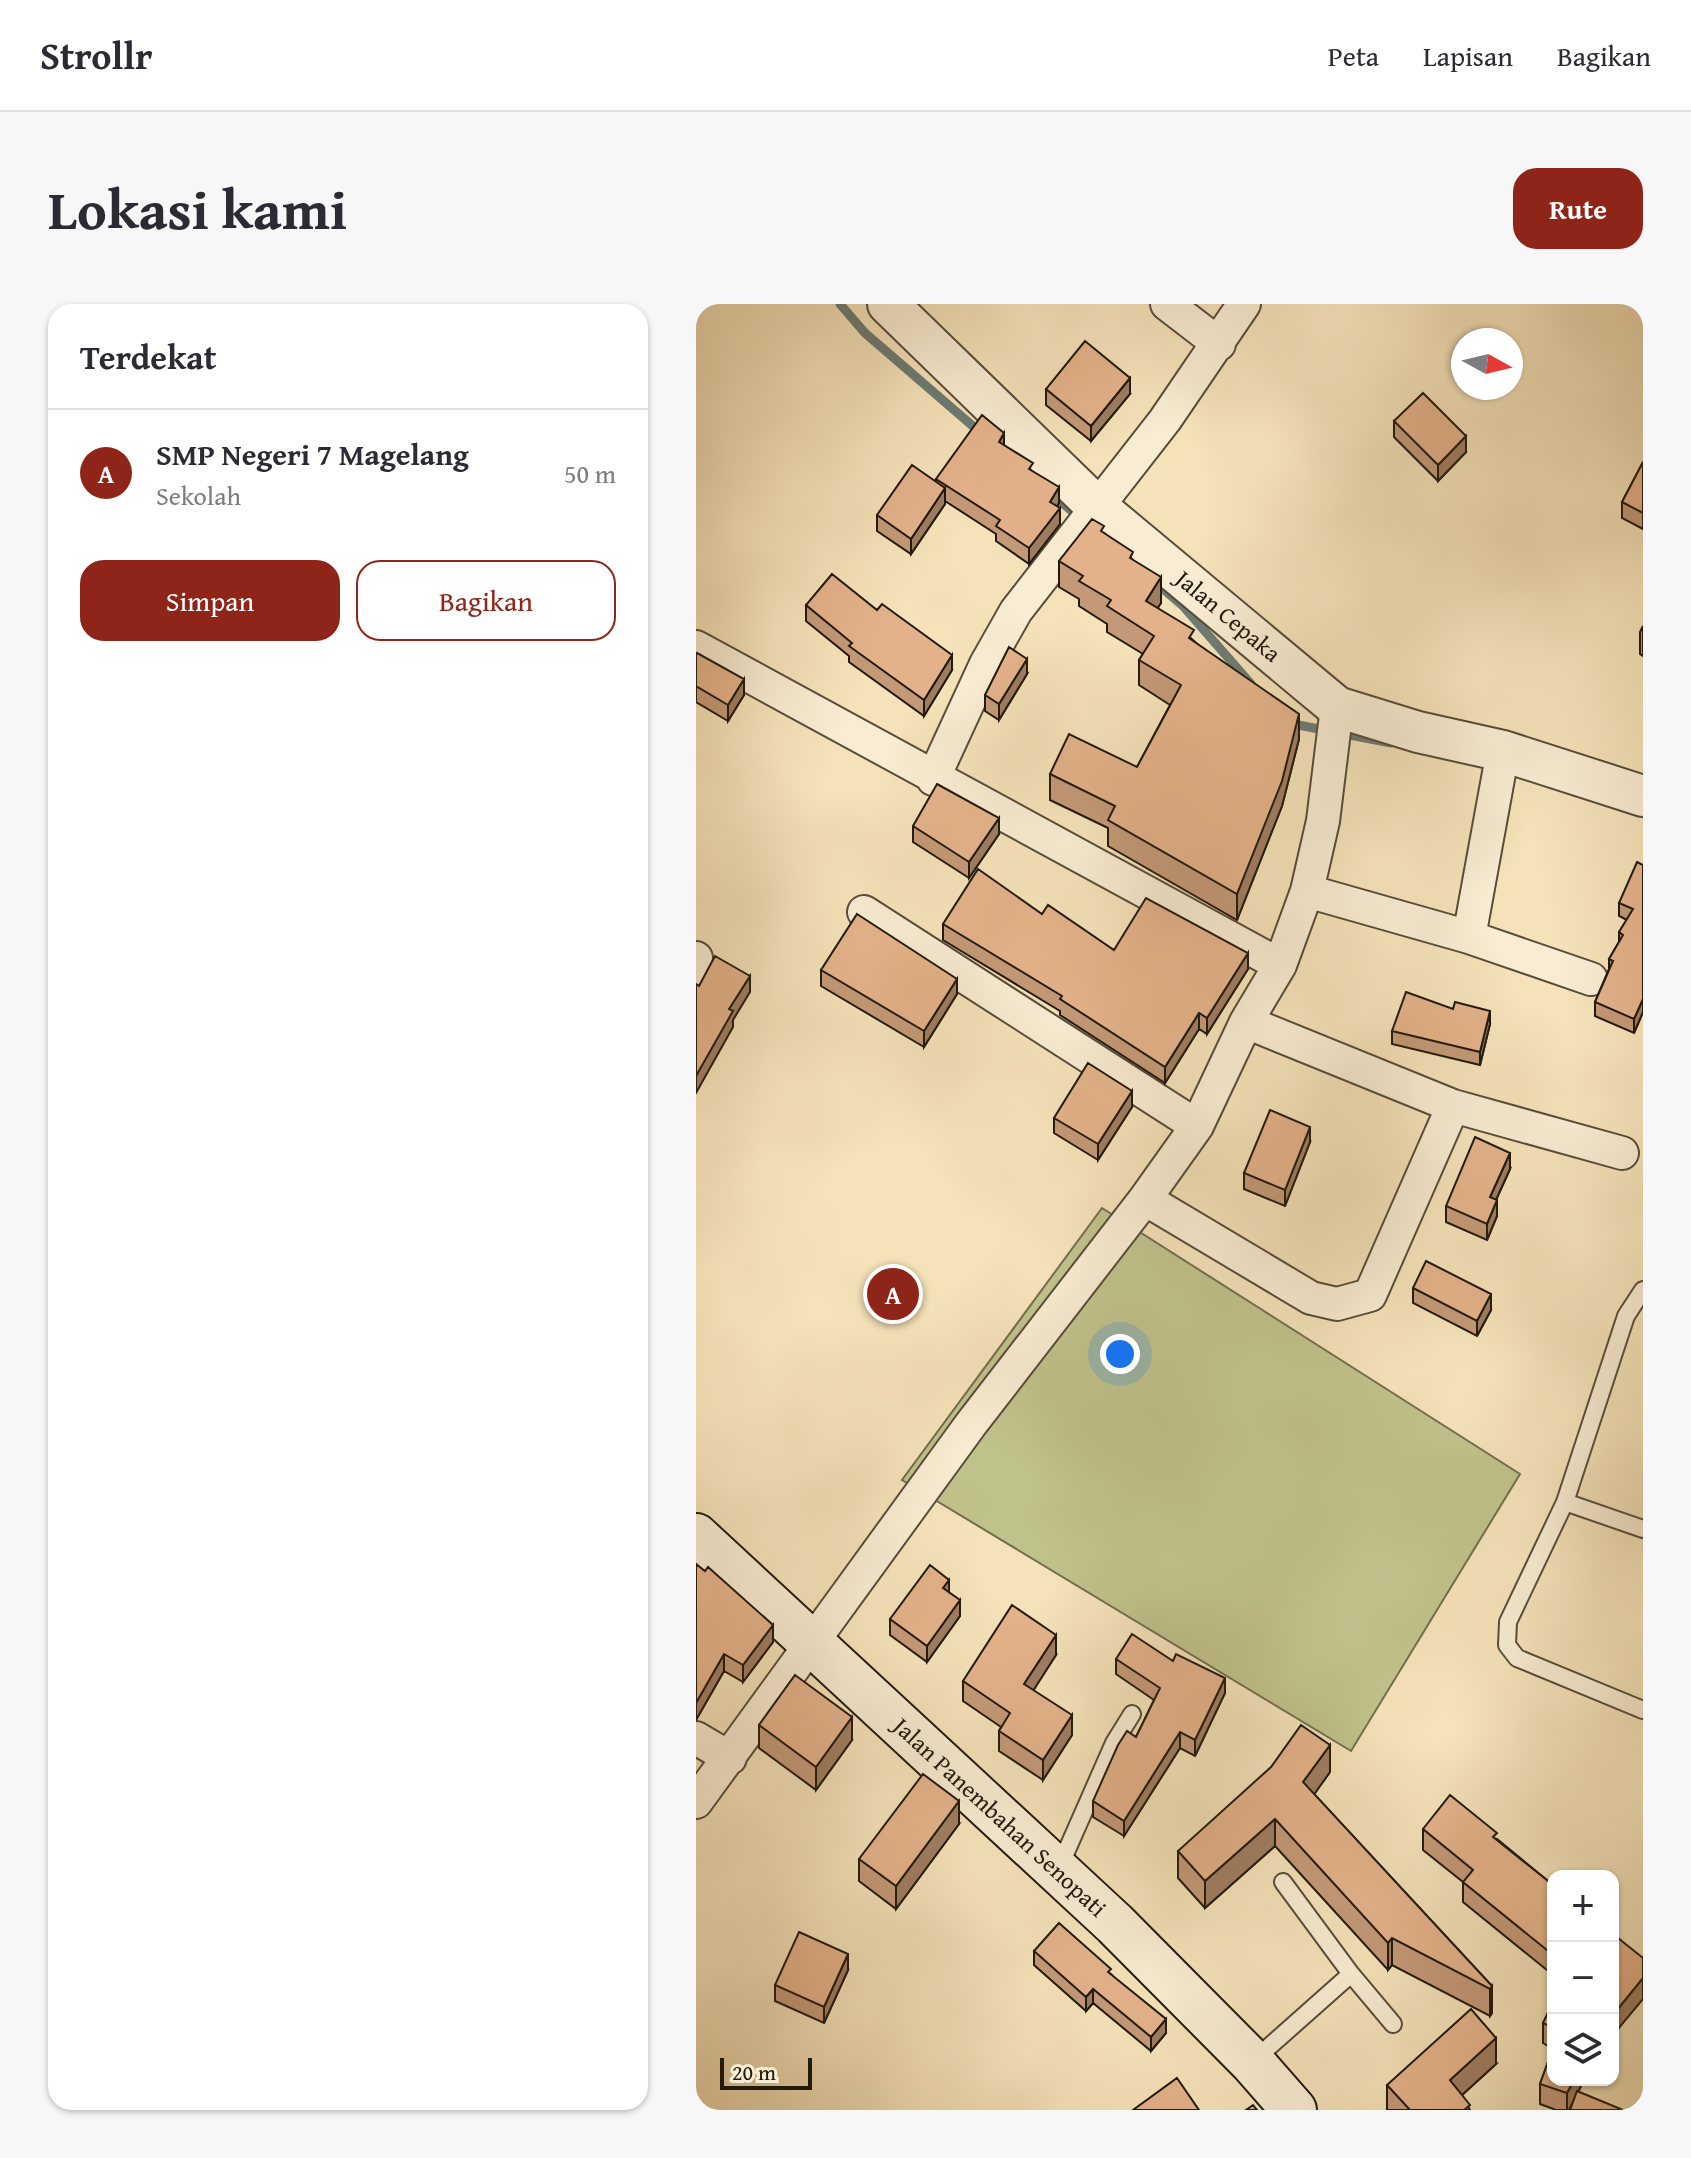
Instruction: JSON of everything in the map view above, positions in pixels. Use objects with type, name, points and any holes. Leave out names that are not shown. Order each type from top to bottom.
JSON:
[{"type":"main road","name":"Jalan Panembahan Senopati","points":[[696,1536],[1057,1871],[1252,2062],[1294,2110]]},
{"type":"street","name":"Jalan Cepaka","points":[[888,304],[1097,507],[1337,707],[1418,732],[1503,751],[1643,796]]},
{"type":"street","points":[[1167,304],[1219,344]]},
{"type":"street","points":[[933,779],[986,664],[1016,611],[1219,344],[1244,304]]},
{"type":"street","points":[[696,647],[933,779],[1280,965]]},
{"type":"street","points":[[696,1802],[971,1424],[1145,1199],[1197,1126],[1246,1022],[1280,965],[1307,891],[1323,821],[1337,707]]},
{"type":"street","points":[[1469,937],[1503,751]]},
{"type":"street","points":[[1307,891],[1469,937],[1591,979]]},
{"type":"street","points":[[864,912],[1197,1126]]},
{"type":"street","points":[[696,958],[696,969]]},
{"type":"street","points":[[1246,1022],[1453,1106],[1622,1153]]},
{"type":"street","points":[[1145,1199],[1311,1298],[1337,1304],[1370,1295],[1453,1106]]},
{"type":"street","points":[[696,1738],[730,1758]]},
{"type":"lane","points":[[1643,1290],[1626,1316],[1565,1502],[1508,1622],[1507,1645],[1517,1658],[1643,1710]]},
{"type":"lane","points":[[1565,1502],[1643,1529]]},
{"type":"lane","points":[[1057,1871],[1114,1743],[1132,1714]]},
{"type":"lane","points":[[1283,1882],[1351,1974],[1393,2024]]},
{"type":"lane","points":[[1252,2062],[1351,1974]]},
{"type":"green space","points":[[1102,1208],[1520,1474],[1351,1751],[902,1480]]},
{"type":"building","points":[[1085,341],[1130,378],[1091,426],[1046,389]]},
{"type":"building","points":[[1423,393],[1466,436],[1438,465],[1394,421]]},
{"type":"building","points":[[982,415],[1004,433],[999,442],[1033,463],[1029,469],[1059,487],[1050,502],[1060,508],[1029,548],[996,526],[1000,520],[936,479]]},
{"type":"building","points":[[1643,462],[1643,513],[1622,502]]},
{"type":"building","points":[[912,465],[945,488],[911,539],[877,515]]},
{"type":"building","points":[[1092,519],[1104,526],[1101,531],[1133,552],[1130,558],[1161,577],[1146,601],[1194,630],[1189,638],[1299,714],[1282,781],[1237,894],[1108,820],[1115,806],[1050,774],[1069,734],[1137,767],[1181,685],[1139,660],[1154,636],[1107,606],[1111,600],[1079,581],[1083,576],[1059,561]]},
{"type":"building","points":[[832,574],[877,610],[882,604],[952,655],[924,700],[849,646],[852,643],[806,605]]},
{"type":"building","points":[[1009,647],[1027,659],[999,704],[985,695]]},
{"type":"building","points":[[697,653],[744,679],[728,705],[696,686]]},
{"type":"building","points":[[937,784],[999,818],[969,862],[913,826]]},
{"type":"building","points":[[1637,862],[1643,865],[1643,999],[1634,1019],[1595,1002],[1613,961],[1609,959],[1623,935],[1619,932],[1633,909],[1619,903]]},
{"type":"building","points":[[978,869],[1042,914],[1048,905],[1114,950],[1146,898],[1248,953],[1207,1018],[1199,1013],[1165,1067],[1060,999],[1062,996],[943,924]]},
{"type":"building","points":[[857,914],[957,979],[924,1031],[821,970]]},
{"type":"building","points":[[715,956],[750,976],[729,1009],[733,1011],[696,1076],[696,984],[699,986]]},
{"type":"building","points":[[1406,992],[1453,1009],[1455,1002],[1490,1011],[1480,1052],[1392,1031]]},
{"type":"building","points":[[1088,1063],[1132,1091],[1098,1144],[1054,1118]]},
{"type":"building","points":[[1270,1110],[1310,1127],[1285,1190],[1244,1173]]},
{"type":"building","points":[[1475,1137],[1510,1153],[1490,1197],[1497,1200],[1487,1224],[1446,1206]]},
{"type":"building","points":[[1426,1261],[1491,1294],[1477,1321],[1413,1288]]},
{"type":"building","points":[[696,1564],[705,1571],[708,1567],[773,1625],[743,1665],[724,1654],[696,1703]]},
{"type":"building","points":[[930,1565],[949,1580],[943,1588],[960,1600],[927,1646],[890,1619]]},
{"type":"building","points":[[1012,1605],[1056,1635],[1024,1684],[1072,1715],[1043,1760],[999,1731],[1010,1713],[963,1681]]},
{"type":"building","points":[[1132,1634],[1173,1661],[1176,1654],[1225,1678],[1195,1740],[1180,1732],[1124,1821],[1093,1801],[1118,1745],[1127,1731],[1136,1737],[1160,1688],[1116,1659]]},
{"type":"building","points":[[795,1675],[852,1717],[816,1767],[759,1725]]},
{"type":"building","points":[[1301,1725],[1330,1745],[1303,1782],[1492,1986],[1490,1989],[1392,1938],[1388,1943],[1275,1819],[1205,1881],[1178,1851],[1271,1767]]},
{"type":"building","points":[[923,1774],[959,1801],[896,1886],[859,1859]]},
{"type":"building","points":[[1450,1795],[1497,1833],[1493,1837],[1547,1880],[1547,1950],[1463,1882],[1473,1870],[1423,1829]]},
{"type":"building","points":[[1059,1923],[1111,1969],[1108,1972],[1166,2019],[1151,2037],[1093,1989],[1086,1997],[1034,1951]]},
{"type":"building","points":[[799,1932],[848,1954],[824,2007],[775,1985]]},
{"type":"building","points":[[1619,1939],[1643,1958],[1643,1978],[1619,2008]]},
{"type":"building","points":[[1471,2009],[1496,2038],[1450,2080],[1470,2105],[1464,2110],[1410,2110],[1387,2085]]},
{"type":"building","points":[[1547,2065],[1547,2086],[1571,2086],[1567,2093],[1540,2084]]},
{"type":"building","points":[[1177,2078],[1199,2110],[1133,2110]]},
{"type":"building","points":[[1577,2091],[1623,2110],[1570,2110]]},
{"type":"waterway","points":[[840,304],[865,333],[982,434]]},
{"type":"waterway","points":[[1051,493],[1082,520]]},
{"type":"waterway","points":[[1154,581],[1183,606],[1251,684]]},
{"type":"waterway","points":[[1288,723],[1391,743]]},
{"type":"place","name":"SMP Negeri 7 Magelang","points":[[893,1294]]}]
